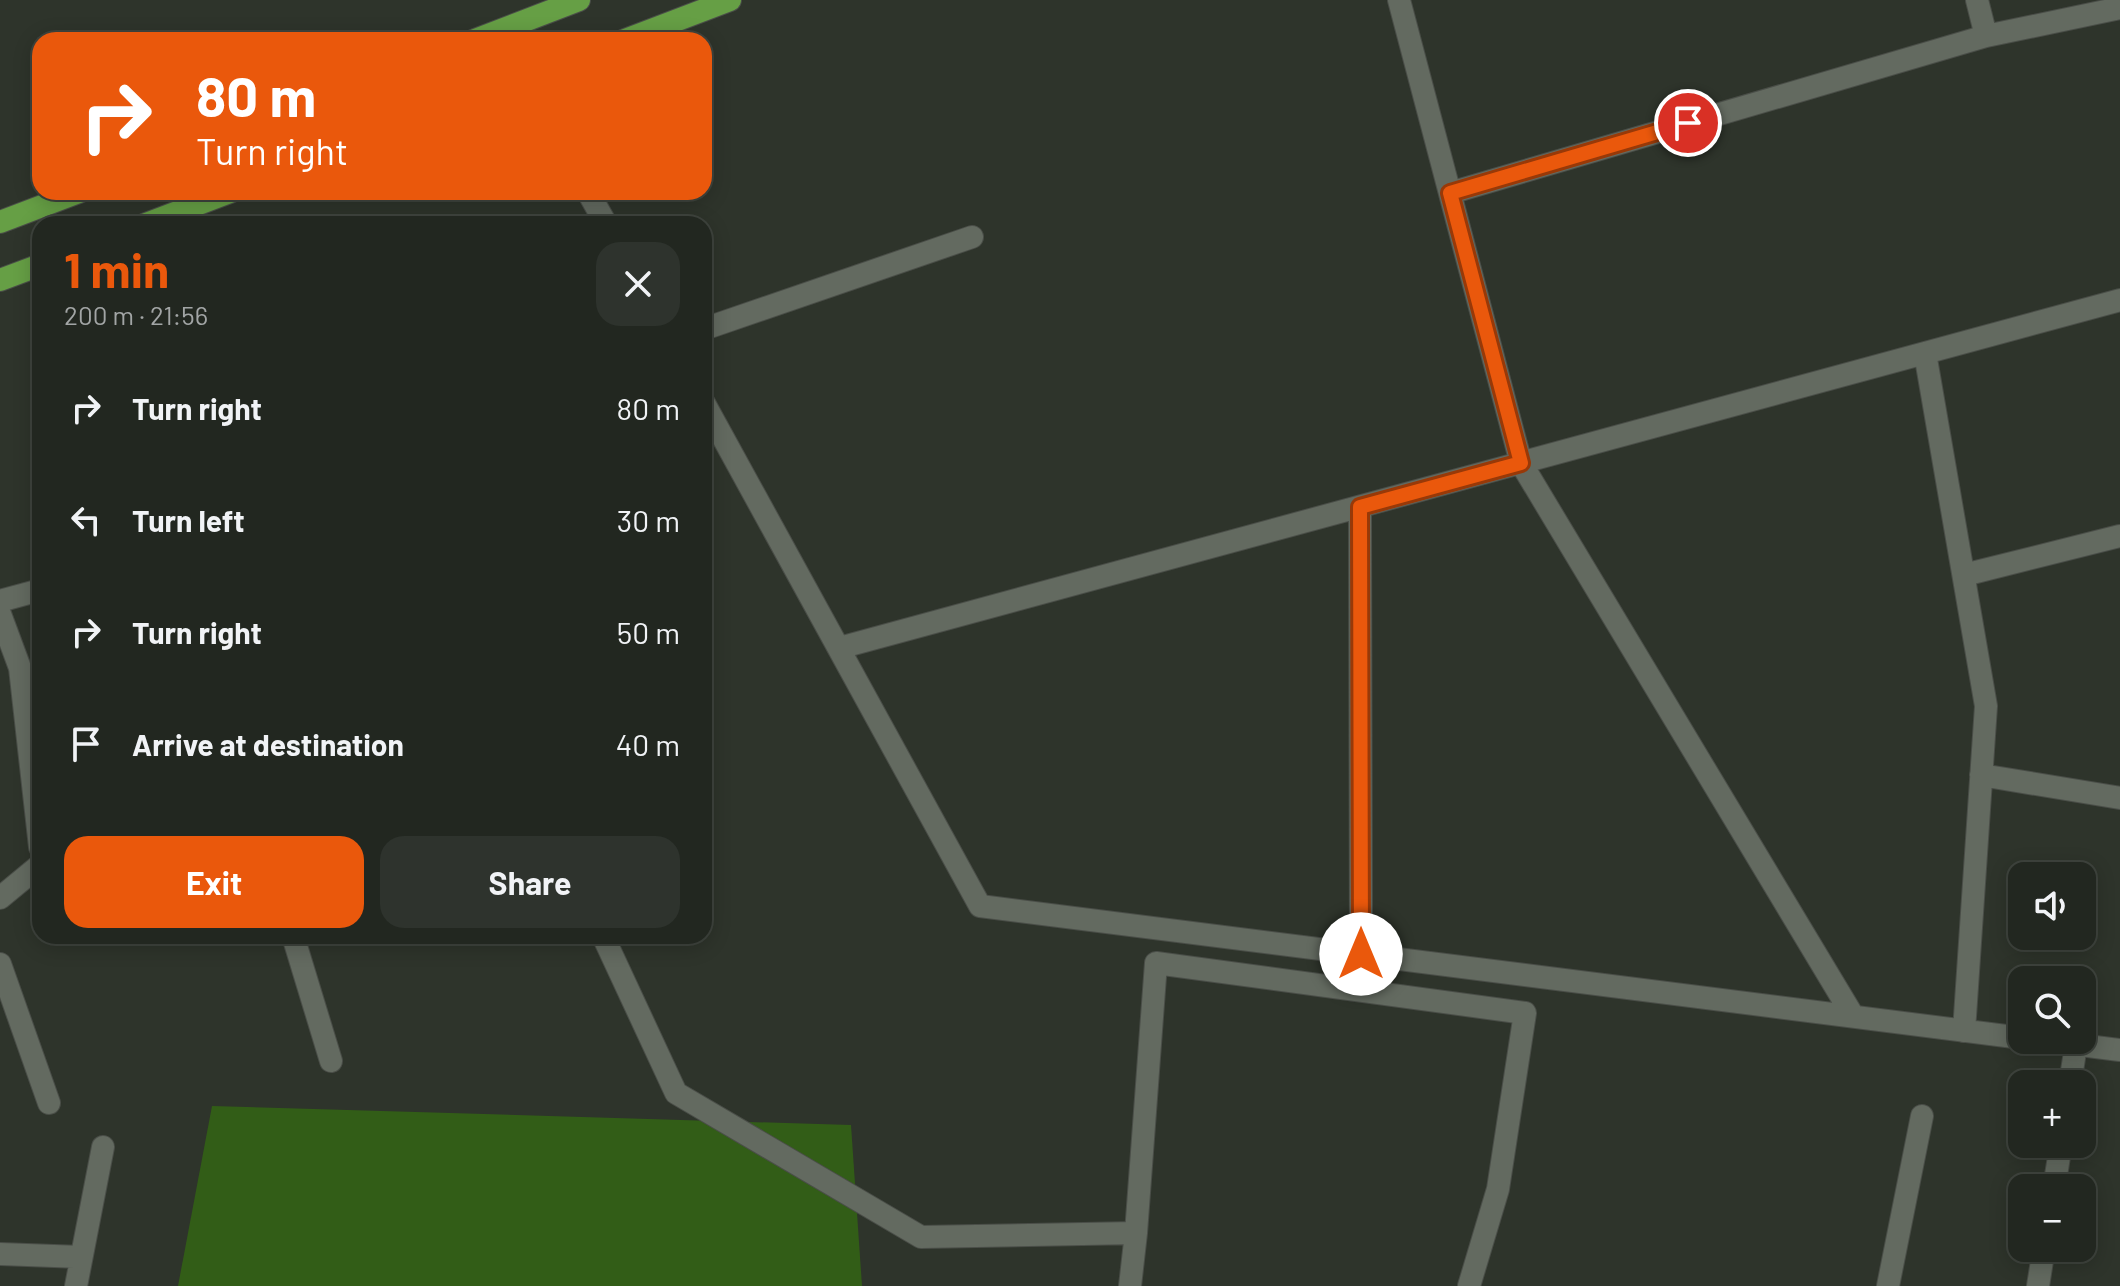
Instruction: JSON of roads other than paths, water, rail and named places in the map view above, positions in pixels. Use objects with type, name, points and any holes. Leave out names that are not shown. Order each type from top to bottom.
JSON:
[{"type":"highway","points":[[511,32],[579,0]]},
{"type":"highway","points":[[646,32],[730,0]]},
{"type":"highway","points":[[0,222],[58,200]]},
{"type":"highway","points":[[167,216],[209,200]]},
{"type":"highway","points":[[0,280],[32,268]]},
{"type":"street","points":[[1399,0],[1521,463],[1853,1016]]},
{"type":"street","points":[[1977,0],[1986,36]]},
{"type":"street","points":[[1450,193],[1986,36],[2120,8]]},
{"type":"street","points":[[712,326],[972,237]]},
{"type":"street","points":[[839,648],[2120,300]]},
{"type":"street","points":[[1925,353],[1986,706],[1964,1031]]},
{"type":"street","points":[[712,418],[980,906],[2008,1036]]},
{"type":"street","points":[[1360,507],[1361,954]]},
{"type":"street","points":[[1964,575],[2120,536]]},
{"type":"street","points":[[0,601],[32,592]]},
{"type":"street","points":[[0,614],[20,668],[32,775]]},
{"type":"street","points":[[1981,775],[2120,798]]},
{"type":"street","points":[[0,898],[32,872]]},
{"type":"street","points":[[295,944],[331,1061]]},
{"type":"street","points":[[607,944],[676,1093],[921,1237],[1136,1233]]},
{"type":"street","points":[[1130,1286],[1156,963],[1525,1013],[1498,1189],[1469,1286]]},
{"type":"street","points":[[0,964],[49,1103]]},
{"type":"street","points":[[2096,1047],[2120,1050]]},
{"type":"street","points":[[1888,1286],[1922,1116]]},
{"type":"street","points":[[76,1286],[103,1147]]},
{"type":"street","points":[[0,1254],[81,1257]]},
{"type":"street","points":[[2038,1286],[2042,1262]]}]
